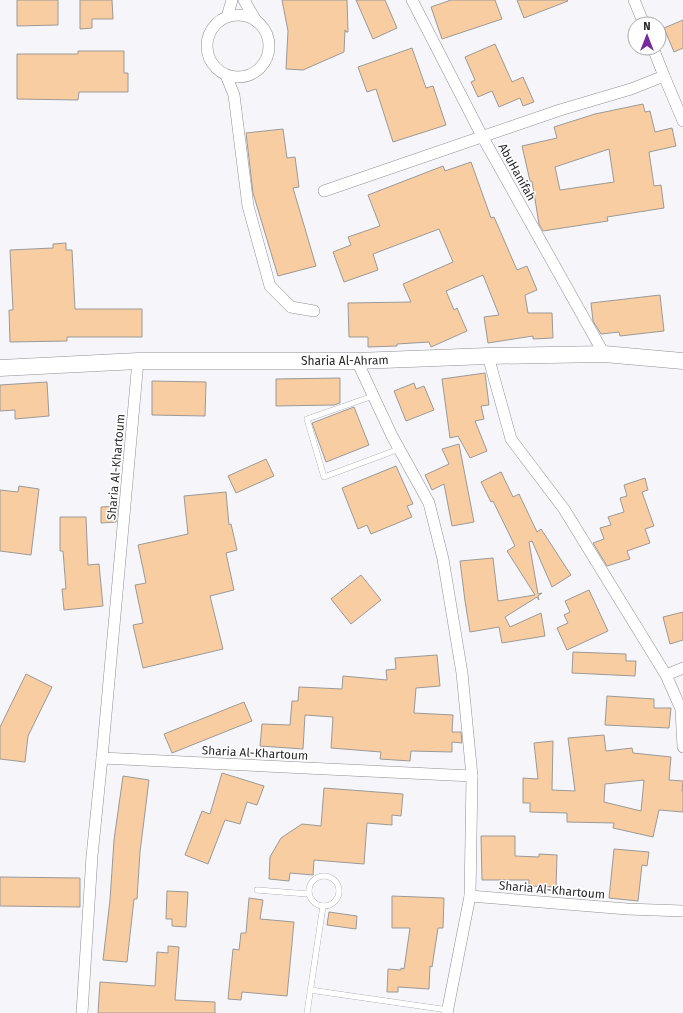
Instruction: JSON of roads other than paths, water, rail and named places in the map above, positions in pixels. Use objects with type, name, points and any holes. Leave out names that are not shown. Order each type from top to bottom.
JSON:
[{"type":"street","points":[[227,17],[232,0]]},
{"type":"street","points":[[244,0],[256,21],[263,28],[267,37],[269,47],[267,56],[262,65],[255,72],[246,76],[236,77],[226,75],[217,69],[211,61],[207,51],[211,31],[218,23],[227,17],[247,17],[256,21]]},
{"type":"street","name":"AbuHanifah","points":[[412,0],[482,136],[604,354]]},
{"type":"street","points":[[634,0],[641,16]]},
{"type":"street","points":[[656,56],[683,121]]},
{"type":"street","points":[[226,75],[234,95],[248,206],[270,286],[291,307],[314,311]]},
{"type":"street","points":[[234,95],[246,76]]},
{"type":"street","points":[[324,191],[560,110],[631,89],[664,76]]},
{"type":"street","name":"Sharia Al-Ahram","points":[[2,367],[138,361],[357,361],[488,356],[604,354],[683,361]]},
{"type":"street","points":[[488,356],[511,439],[564,509],[666,675],[681,709],[683,747]]},
{"type":"street","name":"Sharia Al-Khartoum","points":[[138,361],[102,758],[472,776]]},
{"type":"street","points":[[357,361],[399,449],[429,503],[443,559],[462,673],[472,776],[470,896],[447,1012]]},
{"type":"street","points":[[666,675],[683,668]]},
{"type":"street","points":[[82,1013],[92,856],[102,758]]},
{"type":"street","name":"Sharia Al-Khartoum","points":[[470,896],[627,909],[683,911]]},
{"type":"lane","points":[[373,396],[307,419],[324,477],[399,449]]},
{"type":"lane","points":[[322,876],[332,878],[338,886],[339,896],[332,904],[323,906],[313,902],[308,894],[308,888],[313,879],[322,876]]},
{"type":"lane","points":[[258,890],[308,894]]},
{"type":"lane","points":[[307,1013],[323,906]]},
{"type":"lane","points":[[310,990],[447,1012]]}]
